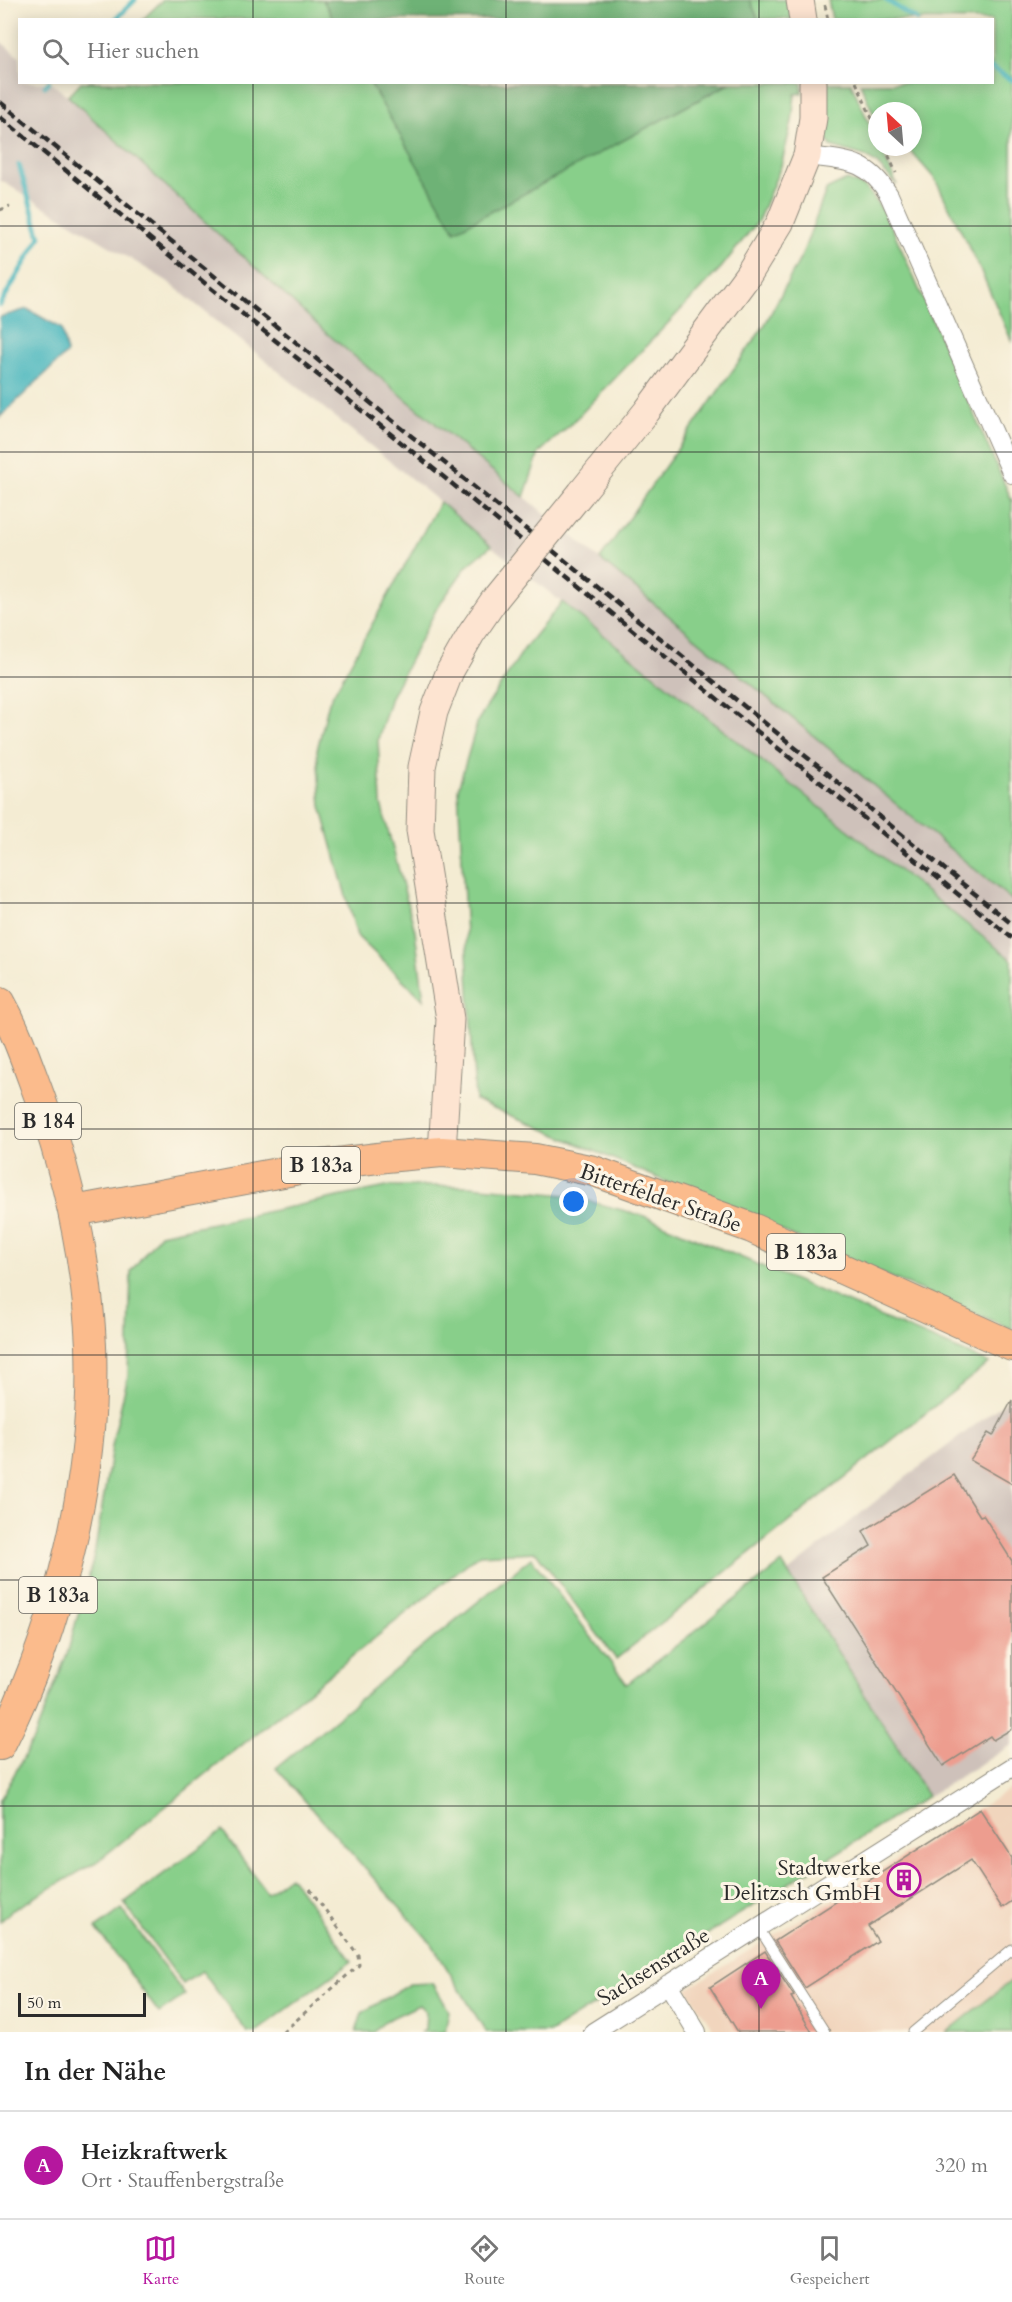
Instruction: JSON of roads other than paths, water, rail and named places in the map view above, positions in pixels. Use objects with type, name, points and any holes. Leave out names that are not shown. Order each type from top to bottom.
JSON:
[{"type":"main road","points":[[800,0],[804,18]]},
{"type":"main road","points":[[442,1152],[450,1019],[420,830],[422,767],[434,712],[450,671],[471,634],[495,599],[647,411],[748,275],[780,223],[807,156],[813,118],[813,84]]},
{"type":"main road","name":"B 184","points":[[0,1002],[27,1063],[49,1124],[74,1211]]},
{"type":"main road","name":"Bitterfelder Straße","points":[[74,1211],[321,1165],[386,1157],[442,1152],[534,1159],[594,1171],[752,1228],[1012,1346]]},
{"type":"main road","name":"B 183a","points":[[0,1745],[31,1677],[54,1610],[71,1540],[87,1446],[90,1346],[84,1277],[74,1211]]},
{"type":"street","points":[[807,156],[862,166],[879,178],[894,206],[1012,474]]},
{"type":"street","name":"Sachsenstraße","points":[[593,2032],[1012,1767]]},
{"type":"street","points":[[668,1984],[697,2032]]},
{"type":"lane","points":[[758,1928],[825,2032]]},
{"type":"lane","points":[[913,2032],[1012,1948]]},
{"type":"water","points":[[27,309],[61,328],[67,353],[0,417],[0,317]]},
{"type":"waterway","points":[[117,18],[135,0]]},
{"type":"waterway","points":[[886,0],[914,18]]},
{"type":"waterway","points":[[994,69],[1012,80]]},
{"type":"waterway","points":[[0,305],[40,237],[19,165]]},
{"type":"railway","points":[[0,102],[532,534]]},
{"type":"railway","points":[[0,117],[525,543]]},
{"type":"railway","points":[[552,550],[1012,924]]},
{"type":"railway","points":[[545,559],[1012,938]]},
{"type":"place","name":"Stadtwerke Delitzsch GmbH","points":[[904,1880]]},
{"type":"place","name":"Heizkraftwerk","points":[[761,2009]]}]
